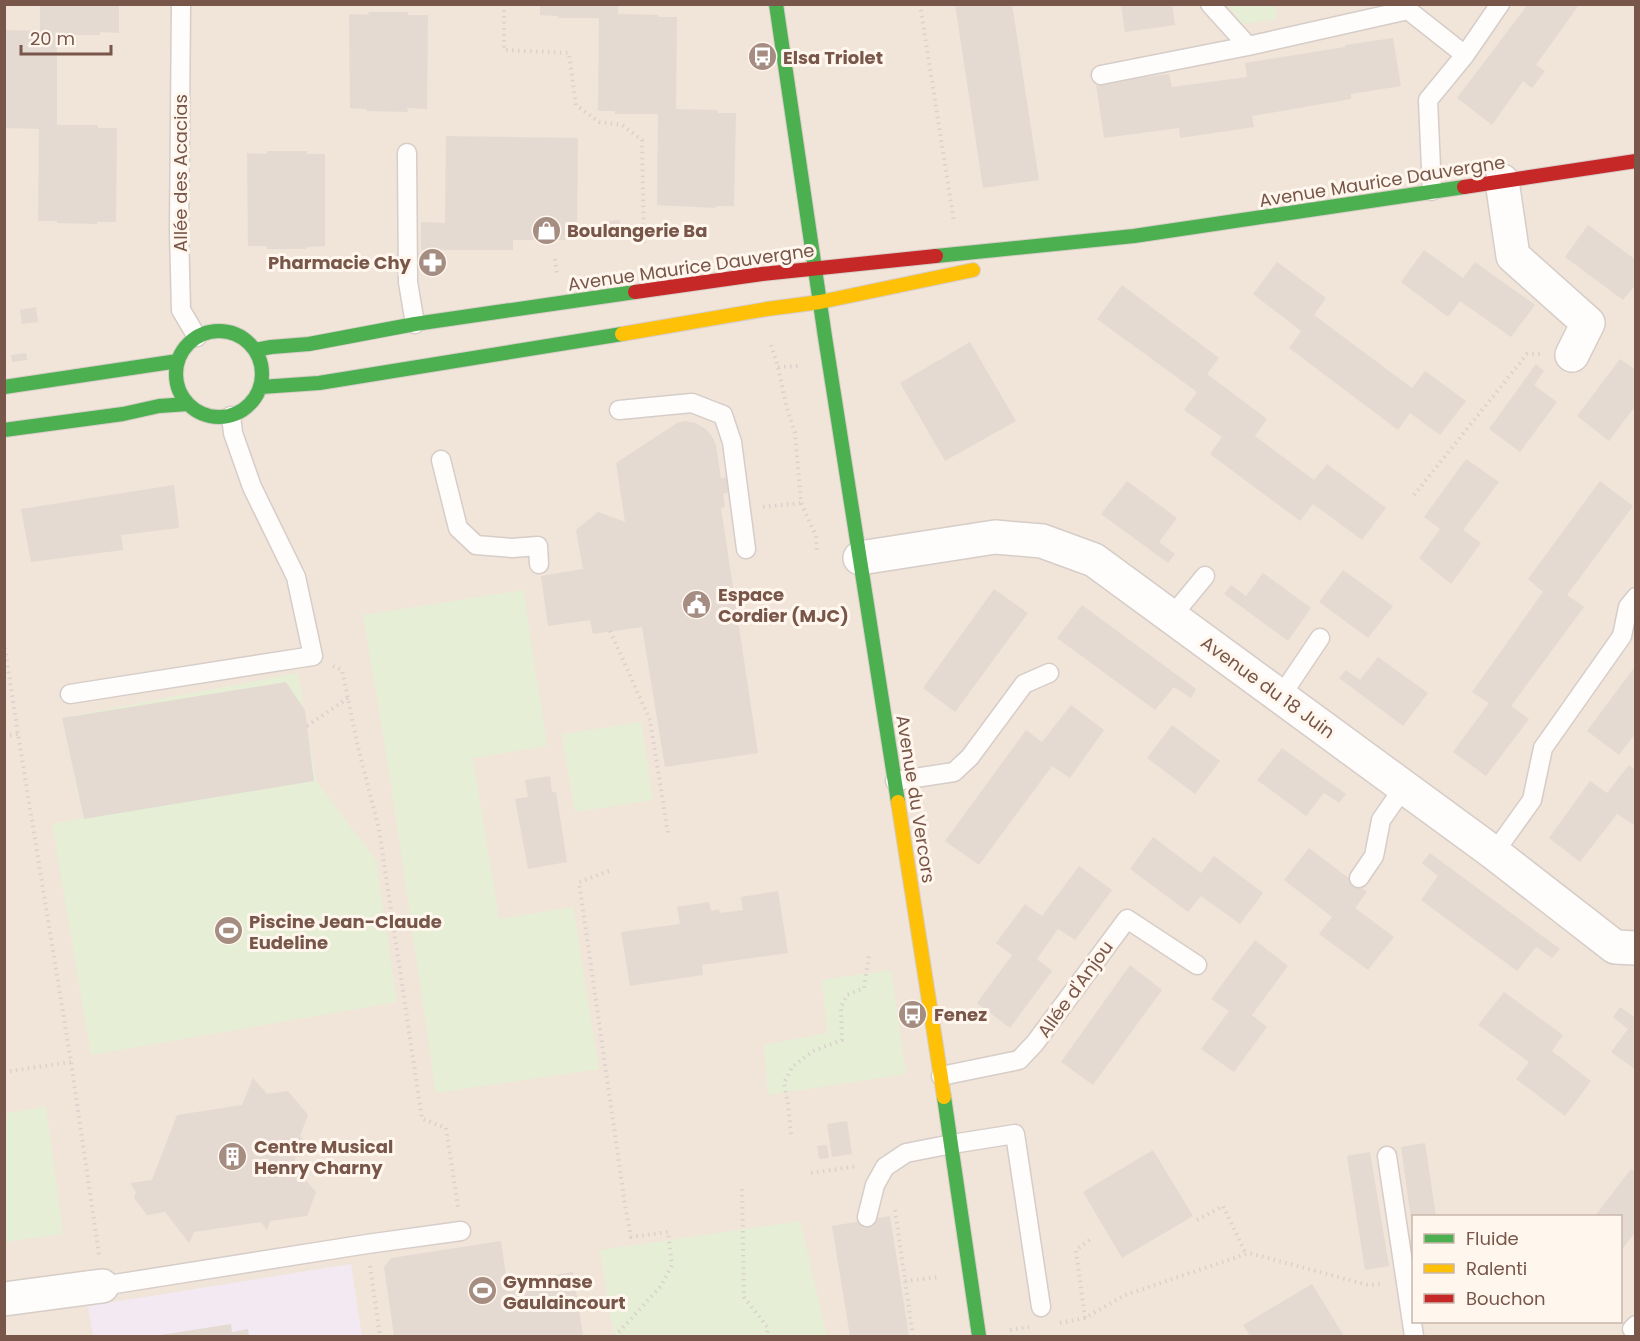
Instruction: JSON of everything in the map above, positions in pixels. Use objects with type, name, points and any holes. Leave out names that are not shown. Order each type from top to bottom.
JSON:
[{"type":"street","name":"Avenue du Vercors","points":[[776,4],[814,268],[952,1144],[979,1336]]},
{"type":"street","name":"Avenue Maurice Dauvergne","points":[[255,350],[309,344],[416,324],[750,276],[1134,236],[1635,161]]},
{"type":"street","points":[[1502,182],[1514,256],[1588,323],[1572,355]]},
{"type":"street","name":"Avenue Maurice Dauvergne","points":[[1017,261],[1134,236]]},
{"type":"street","points":[[261,387],[319,382],[820,302],[982,268]]},
{"type":"street","points":[[214,331],[230,332],[244,339],[255,350],[261,362],[263,375],[261,387],[254,400],[244,410],[231,416],[215,418],[200,413],[188,405],[179,392],[175,376],[178,361],[182,351],[197,337],[214,331]]},
{"type":"street","points":[[4,387],[178,361]]},
{"type":"street","points":[[4,430],[123,414],[159,406],[188,405]]},
{"type":"street","name":"Avenue du 18 Juin","points":[[860,558],[995,537],[1042,541],[1094,560],[1494,853],[1615,947],[1635,948]]},
{"type":"street","points":[[4,1299],[102,1286]]},
{"type":"lane","name":"Allée des Acacias","points":[[181,4],[181,310],[197,337]]},
{"type":"lane","points":[[1210,4],[1248,46]]},
{"type":"lane","points":[[1432,191],[1428,100],[1465,55],[1500,4]]},
{"type":"lane","points":[[1101,75],[1248,46],[1408,10],[1465,55]]},
{"type":"lane","points":[[406,153],[408,282],[416,324]]},
{"type":"lane","points":[[620,410],[692,404],[723,416],[732,442],[746,549]]},
{"type":"lane","points":[[70,694],[313,656],[296,577],[252,487],[233,433],[231,416]]},
{"type":"lane","points":[[441,460],[458,528],[476,545],[512,548],[538,546],[539,564]]},
{"type":"lane","points":[[1172,616],[1205,576]]},
{"type":"lane","points":[[1494,853],[1532,800],[1543,748],[1622,636],[1628,606],[1635,597]]},
{"type":"lane","points":[[1281,696],[1320,638]]},
{"type":"lane","points":[[895,781],[954,772],[970,757],[1024,684],[1049,673]]},
{"type":"lane","points":[[1359,878],[1374,856],[1381,820],[1404,787]]},
{"type":"lane","name":"Allée d'Anjou","points":[[941,1076],[1019,1060],[1035,1044],[1127,919],[1197,965]]},
{"type":"lane","points":[[867,1216],[875,1185],[885,1167],[906,1153],[1015,1134],[1041,1307]]},
{"type":"lane","points":[[1387,1156],[1412,1322]]},
{"type":"lane","points":[[102,1286],[455,1232]]},
{"type":"path","points":[[504,4],[504,50],[569,53],[576,105],[599,122],[622,125],[642,140],[644,246]]},
{"type":"path","points":[[920,4],[954,222]]},
{"type":"path","points":[[771,345],[795,433],[801,503],[816,536],[817,552]]},
{"type":"path","points":[[1414,495],[1527,354],[1572,355]]},
{"type":"path","points":[[742,510],[801,503]]},
{"type":"path","points":[[610,632],[650,720],[668,834]]},
{"type":"path","points":[[4,642],[71,1062],[102,1286]]},
{"type":"path","points":[[313,656],[342,670],[358,747],[379,829],[422,1119],[446,1128],[459,1217],[455,1232]]},
{"type":"path","points":[[308,726],[348,698]]},
{"type":"path","points":[[4,736],[18,734]]},
{"type":"path","points":[[609,871],[579,882],[626,1205],[631,1236],[668,1232],[672,1265],[661,1286],[615,1336]]},
{"type":"path","points":[[791,1134],[784,1083],[792,1067],[813,1051],[842,1041],[841,1006],[847,995],[864,988],[868,954]]},
{"type":"path","points":[[4,1072],[71,1062]]},
{"type":"path","points":[[742,1189],[744,1297],[768,1328],[767,1336]]},
{"type":"path","points":[[894,1205],[913,1336]]},
{"type":"path","points":[[1197,1220],[1223,1206],[1246,1254]]},
{"type":"path","points":[[1085,1318],[1076,1250],[1091,1239]]},
{"type":"path","points":[[367,1244],[381,1336]]},
{"type":"path","points":[[1054,1324],[1085,1318],[1125,1295],[1249,1253],[1368,1285],[1406,1281]]},
{"type":"path","points":[[905,1281],[944,1276]]},
{"type":"shaded area","points":[[5,5],[1635,5],[1635,1336],[5,1336]]},
{"type":"shaded area","points":[[351,1264],[362,1336],[93,1336],[88,1306]]},
{"type":"green space","points":[[1228,5],[1276,5],[1276,19],[1242,24]]},
{"type":"green space","points":[[523,590],[547,746],[473,758],[499,919],[573,907],[599,1069],[436,1093],[389,771],[363,615]]},
{"type":"green space","name":"Piscine Jean-Claude Eudeline","points":[[298,673],[316,781],[376,860],[397,1002],[91,1055],[52,824],[83,818],[62,718]]},
{"type":"green space","points":[[641,722],[653,800],[575,812],[562,734]]},
{"type":"green space","points":[[891,970],[906,1074],[768,1095],[764,1045],[827,1033],[822,980]]},
{"type":"green space","points":[[46,1107],[63,1234],[5,1242],[5,1113]]},
{"type":"green space","points":[[800,1221],[827,1336],[614,1336],[600,1250]]},
{"type":"building","points":[[40,4],[119,4],[119,33],[57,35],[57,125],[98,125],[98,128],[117,128],[116,222],[97,222],[97,224],[38,221],[39,129],[4,128],[4,30],[40,31]]},
{"type":"building","points":[[955,4],[1012,4],[1039,180],[983,188]]},
{"type":"building","points":[[1121,4],[1172,4],[1175,25],[1125,32]]},
{"type":"building","points":[[1528,4],[1579,5],[1536,65],[1545,71],[1532,88],[1523,81],[1492,125],[1457,98]]},
{"type":"building","points":[[540,5],[618,5],[618,14],[677,17],[676,109],[736,113],[734,206],[716,206],[715,208],[657,205],[658,114],[615,114],[615,111],[598,111],[599,18],[558,18],[558,16],[540,15]]},
{"type":"building","points":[[368,12],[408,12],[408,15],[428,15],[427,109],[407,108],[408,112],[367,111],[350,108],[349,14],[369,15]]},
{"type":"building","points":[[1393,38],[1401,86],[1351,94],[1351,99],[1252,116],[1254,127],[1180,138],[1179,128],[1104,138],[1096,84],[1169,74],[1172,87],[1247,77],[1245,63]]},
{"type":"building","points":[[446,136],[578,138],[577,240],[513,240],[513,250],[421,250],[421,222],[445,223]]},
{"type":"building","points":[[267,151],[307,151],[307,154],[325,154],[325,246],[307,247],[306,249],[267,249],[266,246],[248,246],[247,153],[267,154]]},
{"type":"building","points":[[620,220],[621,237],[605,238],[604,221]]},
{"type":"building","points":[[1588,225],[1636,260],[1636,284],[1623,300],[1565,257]]},
{"type":"building","points":[[1424,250],[1463,278],[1475,262],[1535,305],[1511,337],[1460,301],[1448,317],[1401,282]]},
{"type":"building","points":[[1277,262],[1326,298],[1314,315],[1412,388],[1425,371],[1466,401],[1440,435],[1410,413],[1398,430],[1289,348],[1301,331],[1253,294]]},
{"type":"building","points":[[1122,285],[1219,358],[1207,374],[1267,419],[1255,436],[1314,480],[1327,464],[1386,508],[1362,540],[1313,504],[1300,521],[1210,454],[1222,437],[1184,410],[1197,392],[1097,319]]},
{"type":"building","points":[[36,307],[38,322],[22,324],[20,310]]},
{"type":"building","points":[[970,342],[1016,421],[945,461],[900,383]]},
{"type":"building","points":[[26,353],[27,360],[12,362],[11,355]]},
{"type":"building","points":[[1620,359],[1636,370],[1636,405],[1609,441],[1577,416]]},
{"type":"building","points":[[1536,364],[1544,371],[1534,385],[1557,402],[1520,452],[1489,429]]},
{"type":"building","points":[[685,421],[706,429],[713,438],[721,478],[728,477],[731,492],[723,494],[725,507],[721,508],[758,753],[665,767],[642,627],[593,634],[590,620],[548,626],[541,576],[583,569],[576,530],[598,512],[625,522],[616,463],[677,423]]},
{"type":"building","points":[[1466,459],[1499,482],[1463,530],[1481,543],[1451,584],[1419,558],[1440,529],[1424,517]]},
{"type":"building","points":[[1127,481],[1177,518],[1159,542],[1175,554],[1168,563],[1101,514]]},
{"type":"building","points":[[1600,481],[1633,506],[1567,595],[1584,607],[1511,706],[1529,719],[1486,776],[1453,752],[1489,703],[1472,692],[1543,592],[1528,579]]},
{"type":"building","points":[[174,485],[179,528],[121,535],[123,550],[31,562],[21,509]]},
{"type":"building","points":[[1343,570],[1393,606],[1368,638],[1319,602]]},
{"type":"building","points":[[1263,573],[1311,608],[1288,641],[1224,594],[1231,585],[1246,596]]},
{"type":"building","points":[[994,589],[1028,613],[955,712],[923,688]]},
{"type":"building","points":[[1082,605],[1196,689],[1191,698],[1174,687],[1155,710],[1057,638]]},
{"type":"building","points":[[1378,657],[1428,693],[1403,726],[1339,678],[1346,670],[1360,680]]},
{"type":"building","points":[[1636,665],[1636,733],[1619,755],[1587,731]]},
{"type":"building","points":[[286,682],[305,710],[314,781],[84,819],[62,718]]},
{"type":"building","points":[[1071,705],[1104,730],[1070,778],[1052,766],[979,865],[945,841],[1026,730],[1042,742]]},
{"type":"building","points":[[1172,725],[1220,761],[1195,794],[1147,758]]},
{"type":"building","points":[[1282,748],[1346,794],[1339,803],[1324,793],[1306,816],[1257,780]]},
{"type":"building","points":[[1629,765],[1636,770],[1636,823],[1634,825],[1617,814],[1580,862],[1549,838],[1590,781],[1607,793]]},
{"type":"building","points":[[550,776],[552,792],[556,792],[567,862],[528,869],[515,799],[528,797],[525,780]]},
{"type":"building","points":[[1153,837],[1201,873],[1214,856],[1263,893],[1240,924],[1201,896],[1188,912],[1130,869]]},
{"type":"building","points":[[1309,848],[1367,892],[1355,908],[1394,937],[1368,970],[1319,934],[1332,917],[1284,880]]},
{"type":"building","points":[[1430,853],[1560,949],[1552,958],[1536,947],[1517,971],[1421,900],[1438,876],[1422,863]]},
{"type":"building","points":[[1079,866],[1112,890],[1075,940],[1058,929],[1037,959],[1052,971],[1010,1028],[977,1003],[1012,955],[996,943],[1025,904],[1042,916]]},
{"type":"building","points":[[778,891],[788,953],[702,965],[703,975],[630,986],[621,932],[680,924],[677,907],[709,902],[711,911],[719,909],[720,913],[743,910],[741,897]]},
{"type":"building","points":[[1255,940],[1288,966],[1252,1015],[1267,1027],[1234,1072],[1201,1049],[1229,1011],[1211,999]]},
{"type":"building","points":[[1130,965],[1162,990],[1093,1085],[1061,1062]]},
{"type":"building","points":[[1504,992],[1563,1035],[1552,1051],[1591,1081],[1565,1116],[1516,1079],[1529,1062],[1478,1025]]},
{"type":"building","points":[[1620,1007],[1636,1018],[1636,1070],[1611,1052],[1628,1029],[1613,1017]]},
{"type":"building","name":"Centre Musical Henry Charny","points":[[253,1078],[267,1094],[288,1091],[308,1115],[300,1136],[315,1154],[296,1157],[293,1165],[316,1192],[307,1216],[270,1221],[267,1230],[261,1222],[194,1232],[189,1243],[165,1212],[147,1215],[134,1198],[136,1192],[130,1183],[152,1180],[177,1115],[242,1105]]},
{"type":"building","points":[[847,1121],[852,1154],[832,1157],[827,1124]]},
{"type":"building","points":[[1425,1143],[1436,1215],[1412,1215],[1412,1226],[1401,1147]]},
{"type":"building","points":[[827,1145],[829,1158],[819,1159],[817,1146]]},
{"type":"building","points":[[1153,1150],[1193,1216],[1122,1258],[1083,1192]]},
{"type":"building","points":[[1370,1152],[1389,1266],[1365,1270],[1347,1156]]},
{"type":"building","points":[[1631,1169],[1636,1172],[1636,1231],[1622,1249],[1622,1215],[1596,1215]]},
{"type":"building","points":[[890,1216],[909,1336],[850,1336],[832,1226]]},
{"type":"building","name":"Gymnase Gaulaincourt","points":[[501,1241],[507,1282],[573,1272],[583,1336],[394,1336],[384,1267],[391,1258]]},
{"type":"building","points":[[1312,1284],[1344,1336],[1250,1336],[1243,1325]]},
{"type":"building","points":[[231,1324],[232,1332],[248,1329],[249,1336],[160,1336],[160,1335]]},
{"type":"traffic: fast","points":[[776,4],[825,337],[898,802]]},
{"type":"traffic: fast","points":[[936,256],[1134,236],[1464,187]]},
{"type":"traffic: fast","points":[[255,350],[309,344],[415,324],[635,292]]},
{"type":"traffic: fast","points":[[219,331],[236,334],[250,343],[259,357],[262,374],[259,391],[250,405],[236,414],[219,417],[202,414],[188,405],[179,391],[176,374],[179,357],[188,343],[202,334],[219,331]]},
{"type":"traffic: fast","points":[[261,387],[319,383],[622,334]]},
{"type":"traffic: fast","points":[[4,387],[178,361]]},
{"type":"traffic: fast","points":[[4,430],[123,414],[159,406],[188,404]]},
{"type":"traffic: fast","points":[[944,1097],[979,1336]]},
{"type":"traffic: slow","points":[[622,334],[820,302],[973,270]]},
{"type":"traffic: slow","points":[[898,802],[944,1097]]},
{"type":"traffic: jam","points":[[1464,187],[1636,161]]},
{"type":"traffic: jam","points":[[635,292],[762,274],[936,256]]},
{"type":"place","name":"Elsa Triolet","points":[[762,57]]},
{"type":"place","name":"Boulangerie Ba","points":[[546,230]]},
{"type":"place","name":"Pharmacie Chy","points":[[432,262]]},
{"type":"place","name":"Espace Cordier (MJC)","points":[[697,604]]},
{"type":"place","name":"Piscine Jean-Claude Eudeline","points":[[228,931]]},
{"type":"place","name":"Fenez","points":[[913,1014]]},
{"type":"place","name":"Centre Musical Henry Charny","points":[[233,1156]]},
{"type":"place","name":"Gymnase Gaulaincourt","points":[[482,1291]]}]
